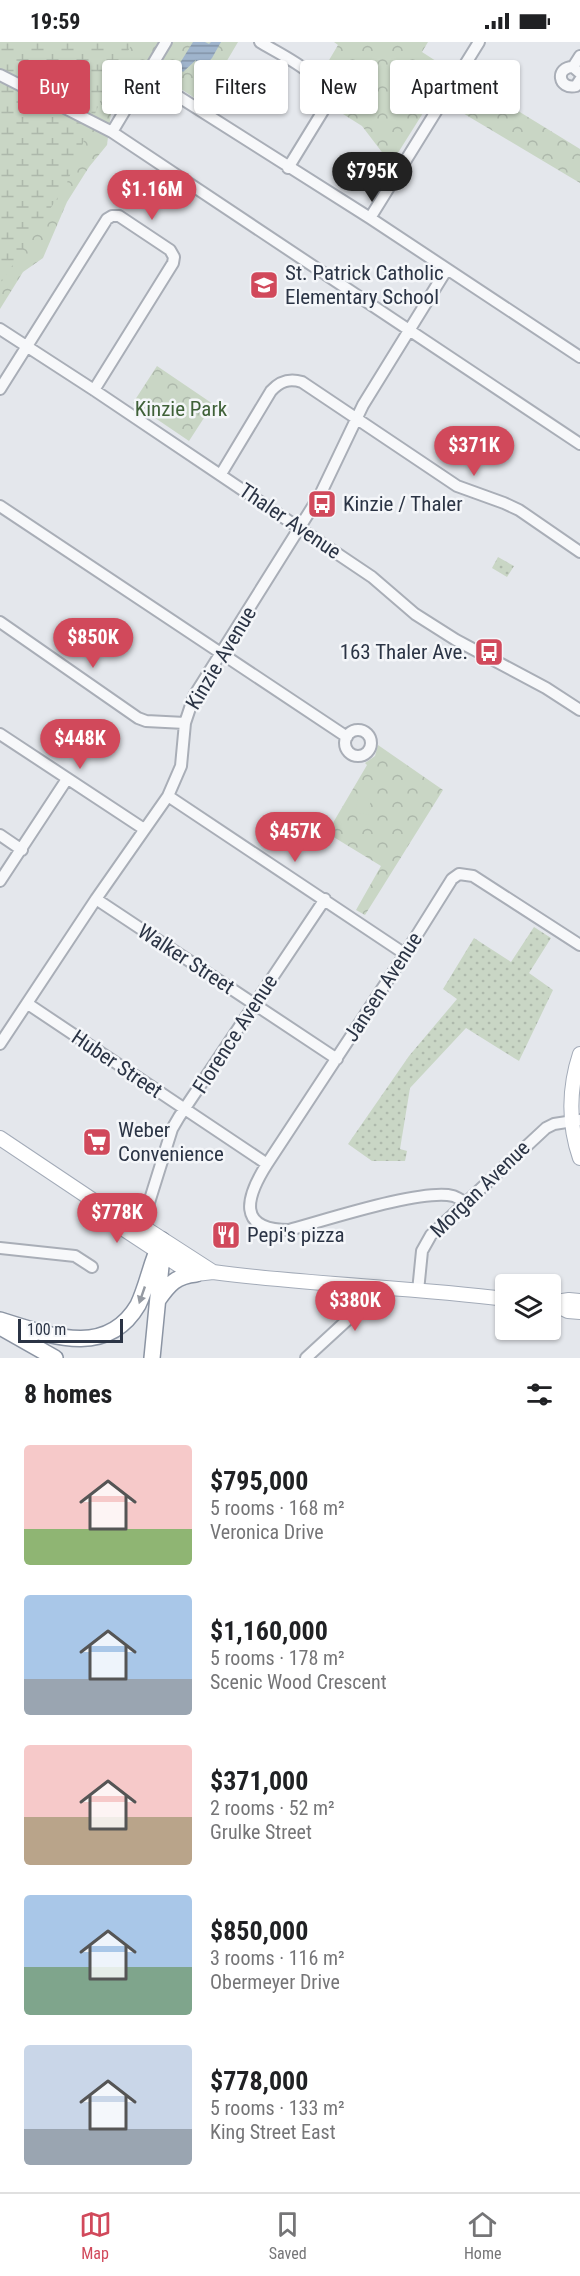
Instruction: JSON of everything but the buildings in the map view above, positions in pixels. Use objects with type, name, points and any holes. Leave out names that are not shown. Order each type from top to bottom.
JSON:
[{"type":"highway","points":[[152,1358],[163,1249]]},
{"type":"highway","points":[[0,1320],[69,1346],[100,1344],[112,1338],[130,1320],[163,1249]]},
{"type":"highway","points":[[158,1300],[176,1278],[196,1274]]},
{"type":"highway","points":[[0,1327],[55,1358]]},
{"type":"main road","points":[[580,1054],[571,1099],[580,1158]]},
{"type":"main road","points":[[0,1138],[109,1211],[120,1212],[196,1274],[213,1272],[495,1298]]},
{"type":"main road","points":[[163,1249],[198,1261],[213,1272]]},
{"type":"main road","points":[[561,1302],[580,1301]]},
{"type":"main road","points":[[561,1308],[580,1312]]},
{"type":"street","points":[[156,60],[166,42]]},
{"type":"street","points":[[260,42],[316,76],[327,95],[326,106],[288,168]]},
{"type":"street","points":[[370,218],[479,42]]},
{"type":"street","points":[[580,56],[577,70],[566,67],[561,71],[561,81],[566,86],[572,87],[580,80]]},
{"type":"street","points":[[0,75],[112,132],[580,444]]},
{"type":"street","points":[[182,99],[370,218],[580,357]]},
{"type":"street","points":[[112,132],[123,114]]},
{"type":"street","points":[[0,389],[106,219],[119,216],[170,250],[174,257],[173,263],[94,390]]},
{"type":"street","name":"Kinzie Avenue","points":[[0,1044],[96,898],[168,796],[182,766],[184,723],[194,696],[300,528],[330,476],[356,419],[447,269]]},
{"type":"street","name":"Thaler Avenue","points":[[0,329],[300,528],[372,578],[415,614],[456,640],[546,688],[580,710]]},
{"type":"street","points":[[221,474],[271,391],[282,382],[295,380],[302,382],[457,486],[504,502],[519,510],[580,552]]},
{"type":"street","points":[[0,506],[346,737]]},
{"type":"street","points":[[0,621],[138,718],[146,721],[184,723]]},
{"type":"street","points":[[0,734],[144,830]]},
{"type":"street","points":[[0,881],[68,779]]},
{"type":"street","points":[[168,796],[405,954]]},
{"type":"street","points":[[0,835],[22,850]]},
{"type":"street","name":"Jansen Avenue","points":[[465,1202],[452,1196],[429,1196],[403,1200],[289,1230],[276,1230],[258,1225],[253,1219],[249,1206],[258,1178],[452,879],[459,874],[473,876],[580,945]]},
{"type":"street","name":"Walker Street","points":[[96,898],[337,1059]]},
{"type":"street","name":"Florence Avenue","points":[[147,1209],[172,1129],[325,899]]},
{"type":"street","name":"Huber Street","points":[[28,1004],[267,1164]]},
{"type":"street","name":"Morgan Avenue","points":[[418,1291],[422,1251],[426,1243],[465,1202],[546,1128],[576,1120]]},
{"type":"street","points":[[0,1248],[75,1256],[92,1267]]},
{"type":"street","points":[[306,1358],[368,1301],[370,1287]]},
{"type":"green space","points":[[0,42],[238,42],[227,60],[194,60],[194,98],[182,90],[182,60],[102,60],[102,114],[111,114],[107,145],[89,167],[67,202],[43,258],[23,272],[0,309]]},
{"type":"green space","points":[[0,42],[133,42],[123,60],[102,60],[102,97],[66,185],[0,284],[0,71],[10,56],[0,52]]},
{"type":"green space","points":[[334,42],[428,42],[422,52],[434,60],[390,60],[390,114],[422,114],[391,164],[362,126],[343,114],[378,114],[378,60],[329,60],[338,45]]},
{"type":"green space","points":[[520,112],[580,149],[580,183],[464,114],[520,114]]},
{"type":"green space","name":"Kinzie Park","points":[[157,366],[213,404],[189,441],[133,403]]},
{"type":"green space","points":[[498,557],[514,566],[507,577],[492,568]]},
{"type":"green space","points":[[378,745],[443,790],[365,915],[356,910],[381,866],[327,833],[367,765],[365,763],[375,756]]},
{"type":"green space","points":[[359,796],[371,799],[368,815],[355,812]]},
{"type":"green space","points":[[534,927],[551,938],[529,973],[553,990],[519,1061],[466,1028],[410,1088],[400,1149],[407,1151],[405,1161],[372,1161],[348,1144],[409,1056],[457,999],[443,989],[474,938],[511,962]]},
{"type":"water","points":[[193,42],[209,44],[221,42],[210,60],[194,60],[183,72],[182,60]]},
{"type":"place","name":"St. Patrick Catholic Elementary School","points":[[264,285]]},
{"type":"place","name":"Kinzie / Thaler","points":[[322,504]]},
{"type":"place","name":"163 Thaler Ave.","points":[[489,652]]},
{"type":"place","name":"Weber Convenience","points":[[97,1142]]},
{"type":"place","name":"Pepi's pizza","points":[[226,1235]]}]
